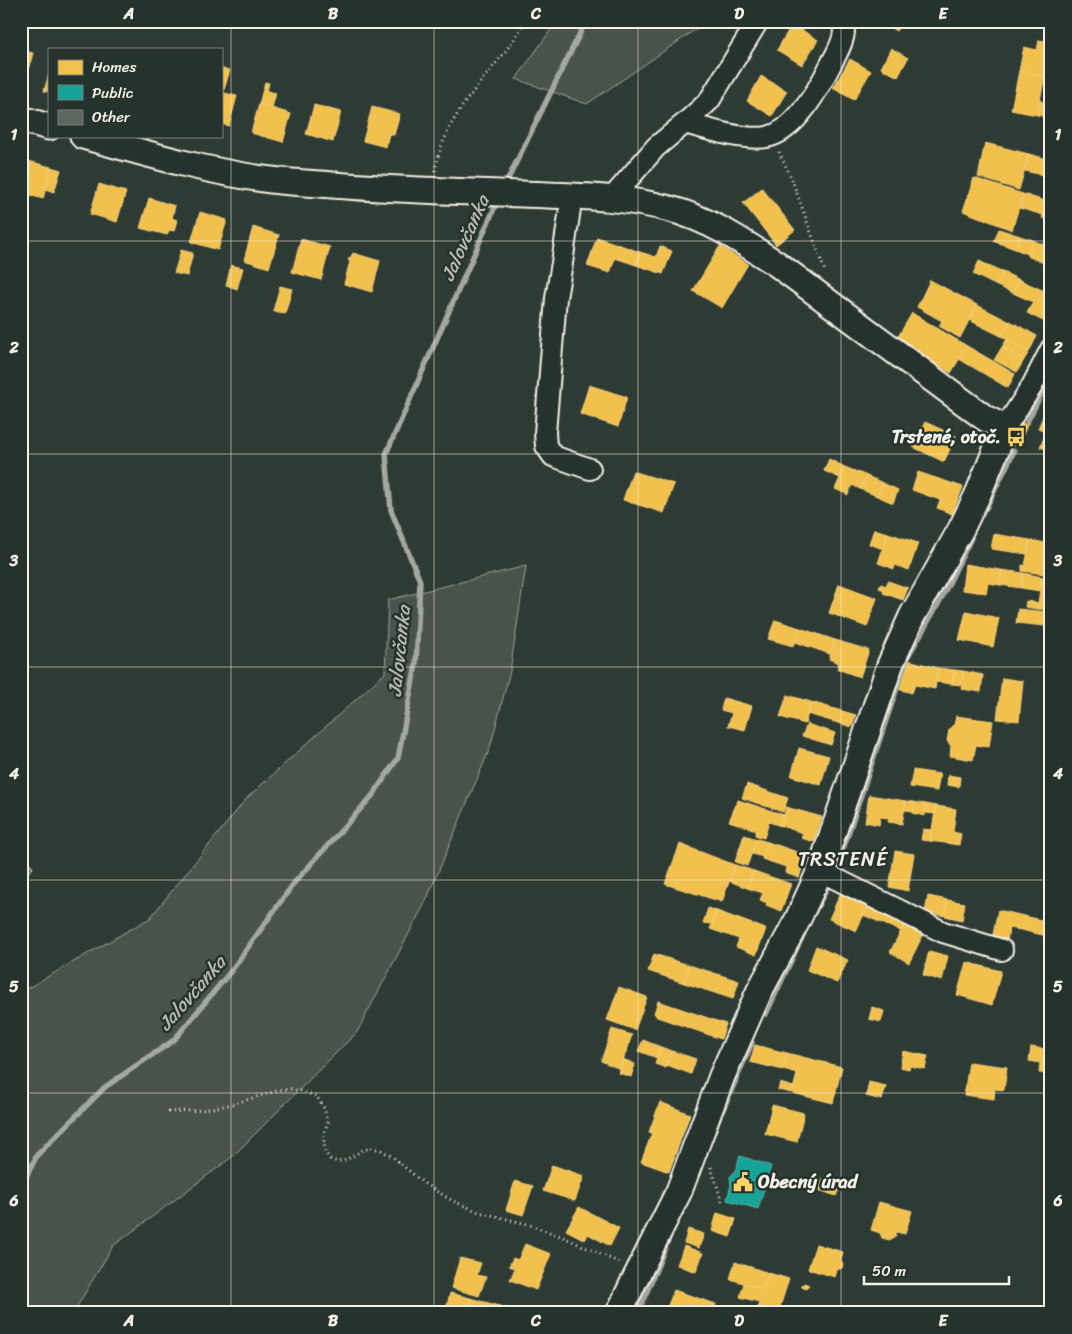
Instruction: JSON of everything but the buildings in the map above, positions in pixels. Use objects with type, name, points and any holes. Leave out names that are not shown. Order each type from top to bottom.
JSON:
[{"type":"street","points":[[612,198],[656,147],[709,101],[758,21]]},
{"type":"street","points":[[685,123],[709,130],[754,137],[769,136],[783,130],[795,120],[811,100],[830,66],[842,40],[844,32],[842,21]]},
{"type":"street","points":[[21,119],[48,127]]},
{"type":"street","points":[[90,138],[158,157],[270,180],[362,188],[572,195],[612,198],[670,209],[710,224],[741,240],[777,264],[985,418],[1005,428]]},
{"type":"street","points":[[572,195],[556,298],[546,446],[553,456],[590,469]]},
{"type":"street","points":[[620,1313],[678,1191],[722,1076],[759,992],[797,921],[820,872],[890,665],[912,616],[974,503],[1005,428],[1032,386],[1051,349]]},
{"type":"street","points":[[820,872],[943,932],[1002,950]]},
{"type":"path","points":[[431,191],[436,165],[446,134],[463,105],[501,58],[525,21]]},
{"type":"path","points":[[769,136],[781,155],[791,177],[826,274]]},
{"type":"path","points":[[168,1112],[202,1110],[233,1104],[278,1090],[291,1089],[305,1092],[318,1097],[324,1108],[328,1122],[324,1134],[325,1152],[330,1159],[337,1162],[344,1161],[363,1150],[371,1148],[381,1150],[393,1157],[412,1174],[436,1191],[461,1204],[479,1212],[526,1224],[563,1237],[639,1271]]},
{"type":"shaded area","points":[[557,21],[708,21],[587,104],[516,79]]},
{"type":"shaded area","points":[[526,566],[510,671],[490,748],[426,901],[357,1032],[232,1157],[113,1246],[73,1313],[21,1313],[21,992],[150,918],[247,798],[385,673],[388,600]]},
{"type":"waterway","name":"Jalovčanka","points":[[504,187],[586,21]]},
{"type":"waterway","name":"Jalovčanka","points":[[21,1187],[37,1155],[105,1087],[174,1040],[231,971],[294,883],[373,795],[398,758],[416,664],[420,581],[391,510],[386,454],[498,200]]},
{"type":"waterway","points":[[1027,422],[1051,375]]},
{"type":"waterway","points":[[986,508],[1014,451]]},
{"type":"waterway","points":[[837,867],[907,658],[941,599],[971,538]]},
{"type":"waterway","points":[[814,913],[829,884]]},
{"type":"waterway","points":[[766,1014],[803,935]]},
{"type":"waterway","points":[[722,1112],[752,1043]]},
{"type":"waterway","points":[[638,1313],[672,1231]]},
{"type":"place","name":"Trstené, otoč.","points":[[1016,437]]},
{"type":"place","name":"Obecný úrad","points":[[743,1182]]},
{"type":"district","name":"TRSTENÉ","points":[[843,859]]}]
